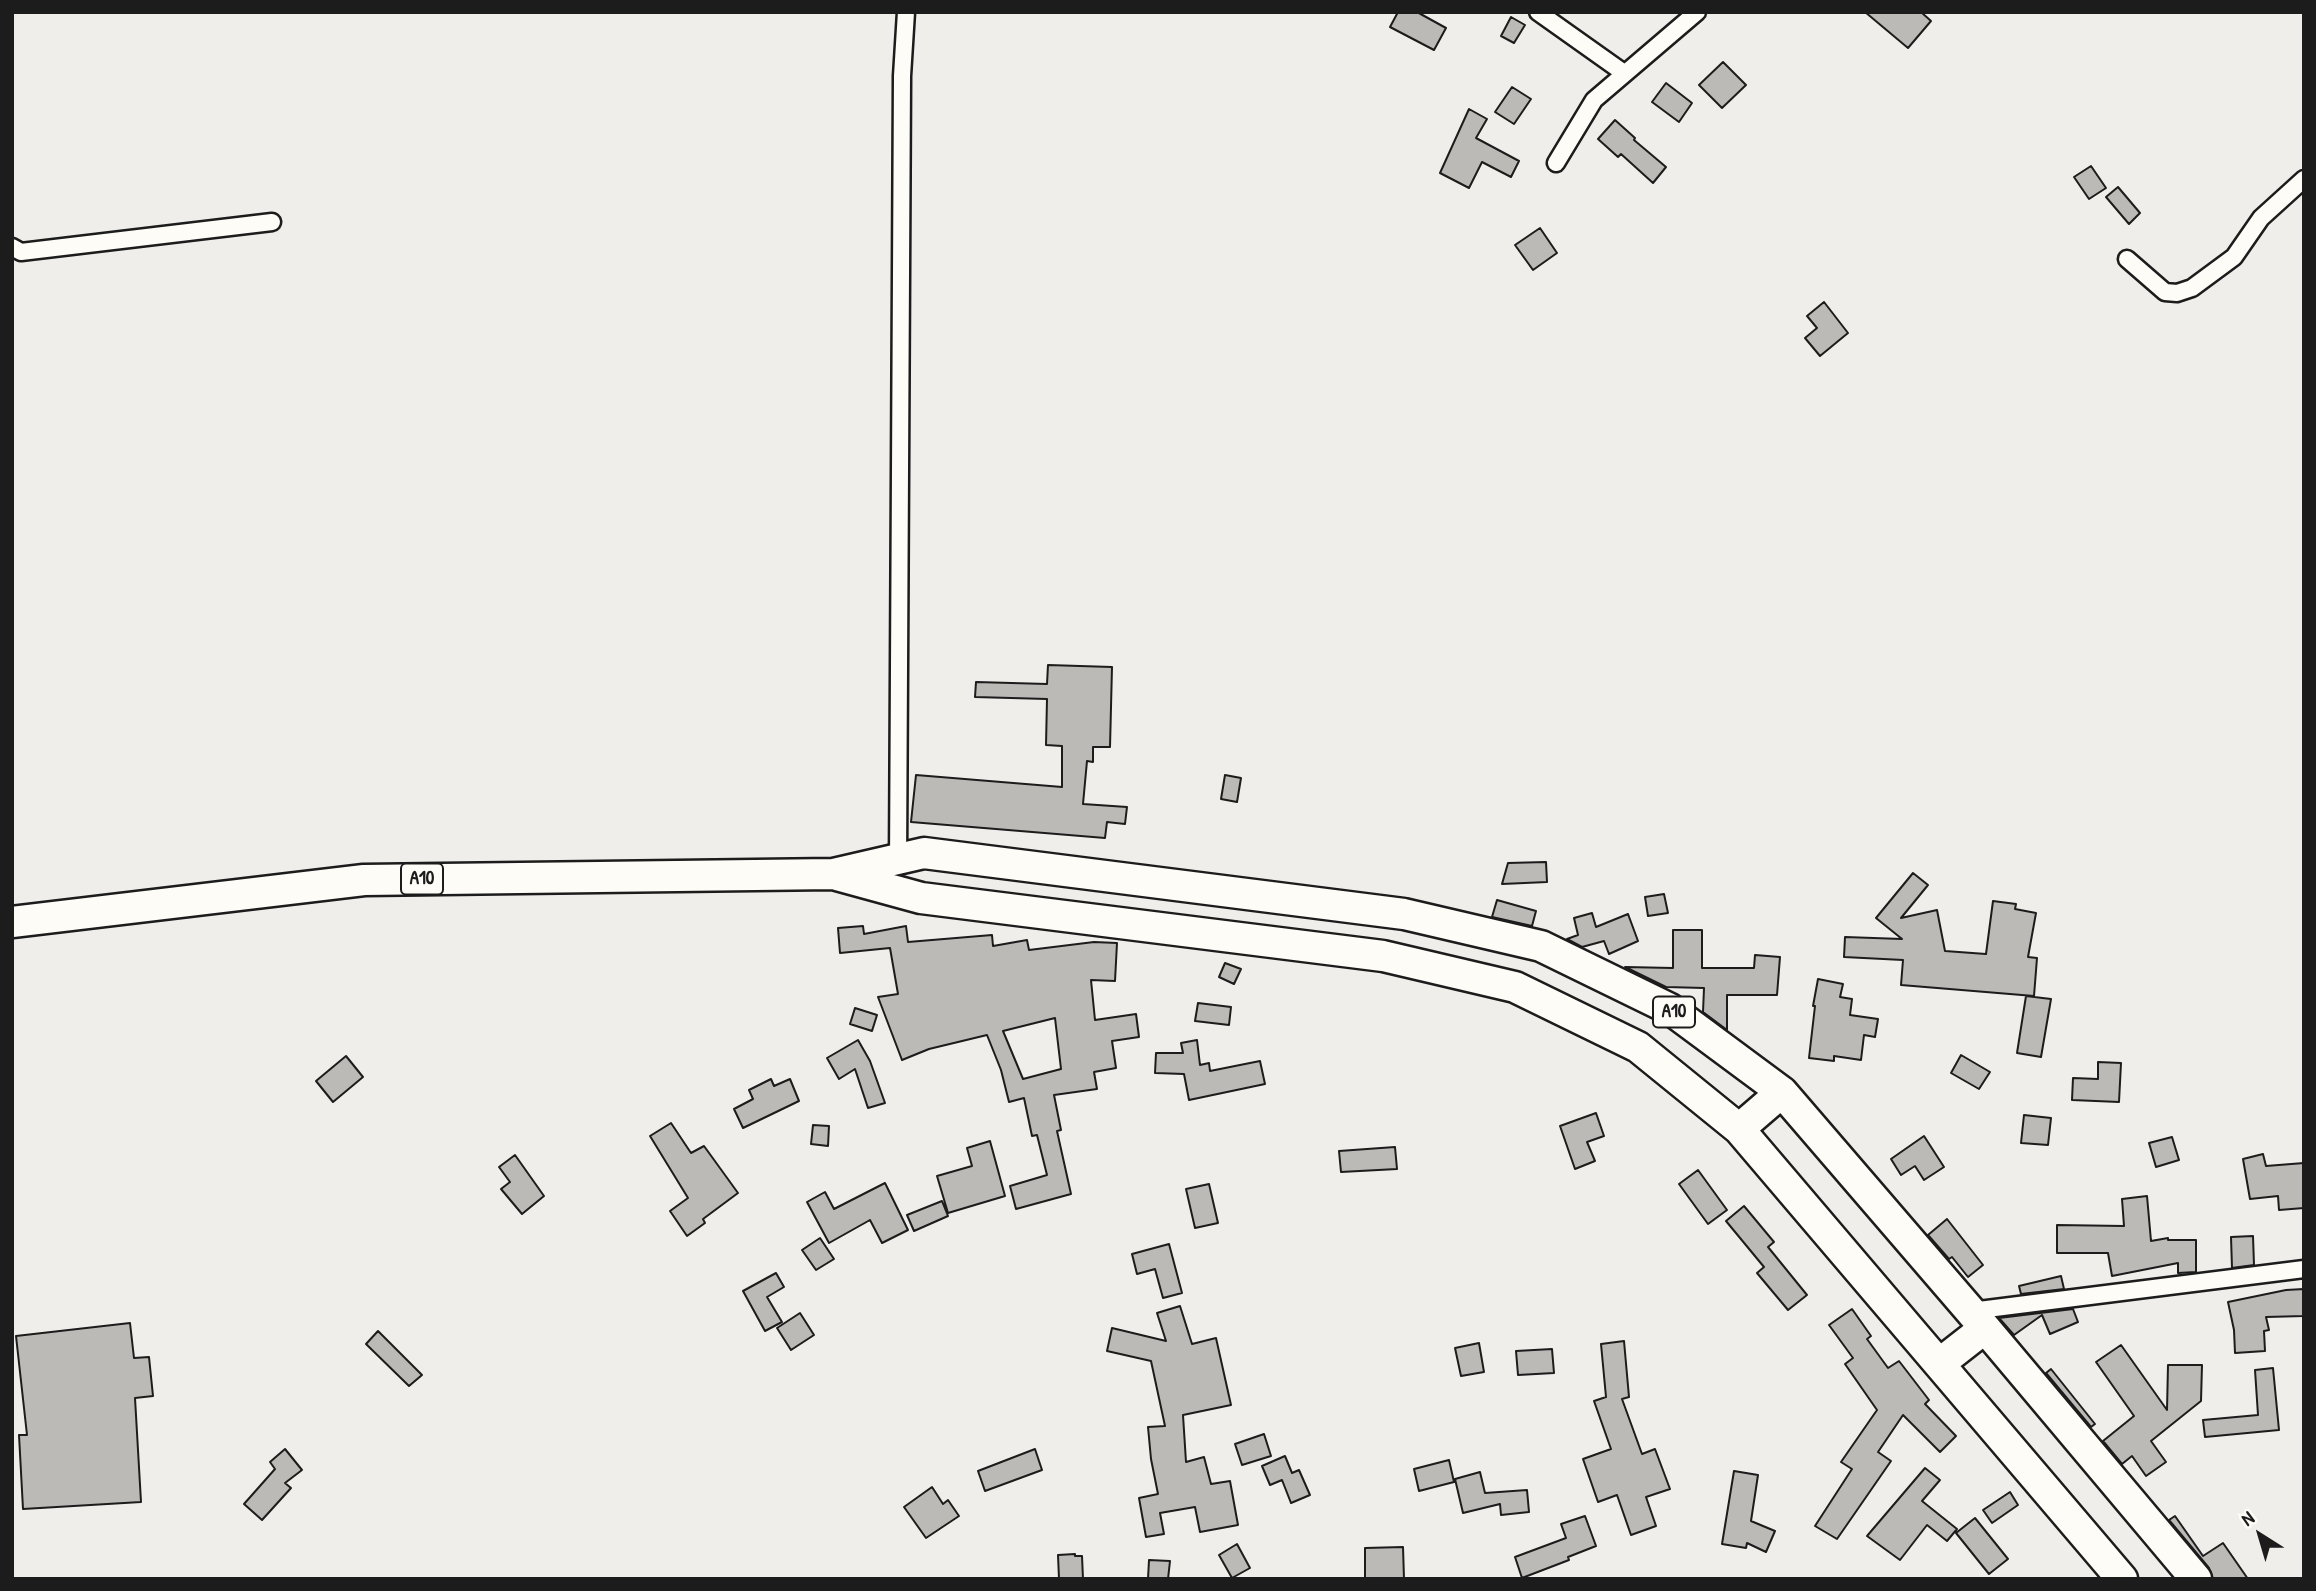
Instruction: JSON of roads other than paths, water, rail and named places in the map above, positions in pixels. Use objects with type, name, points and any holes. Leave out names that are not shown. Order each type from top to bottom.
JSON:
[{"type":"highway","name":"A10","points":[[12,922],[364,880],[834,874],[924,853],[1404,914],[1541,946],[1670,1009],[1782,1092],[1978,1319],[2196,1579]]},
{"type":"highway","name":"A10","points":[[834,874],[921,898],[1383,956],[1515,987],[1638,1047],[1739,1129],[2122,1579]]},
{"type":"highway","points":[[1739,1129],[1782,1092]]},
{"type":"highway","points":[[1939,1364],[1978,1319]]},
{"type":"street","points":[[898,892],[902,90],[906,12]]},
{"type":"street","points":[[1538,12],[1624,73]]},
{"type":"street","points":[[1556,163],[1594,100],[1697,12]]},
{"type":"street","points":[[2127,259],[2165,292],[2177,293],[2192,288],[2234,257],[2261,218],[2304,178]]},
{"type":"street","points":[[12,247],[21,252],[272,222]]},
{"type":"street","points":[[1978,1319],[2304,1269]]}]
